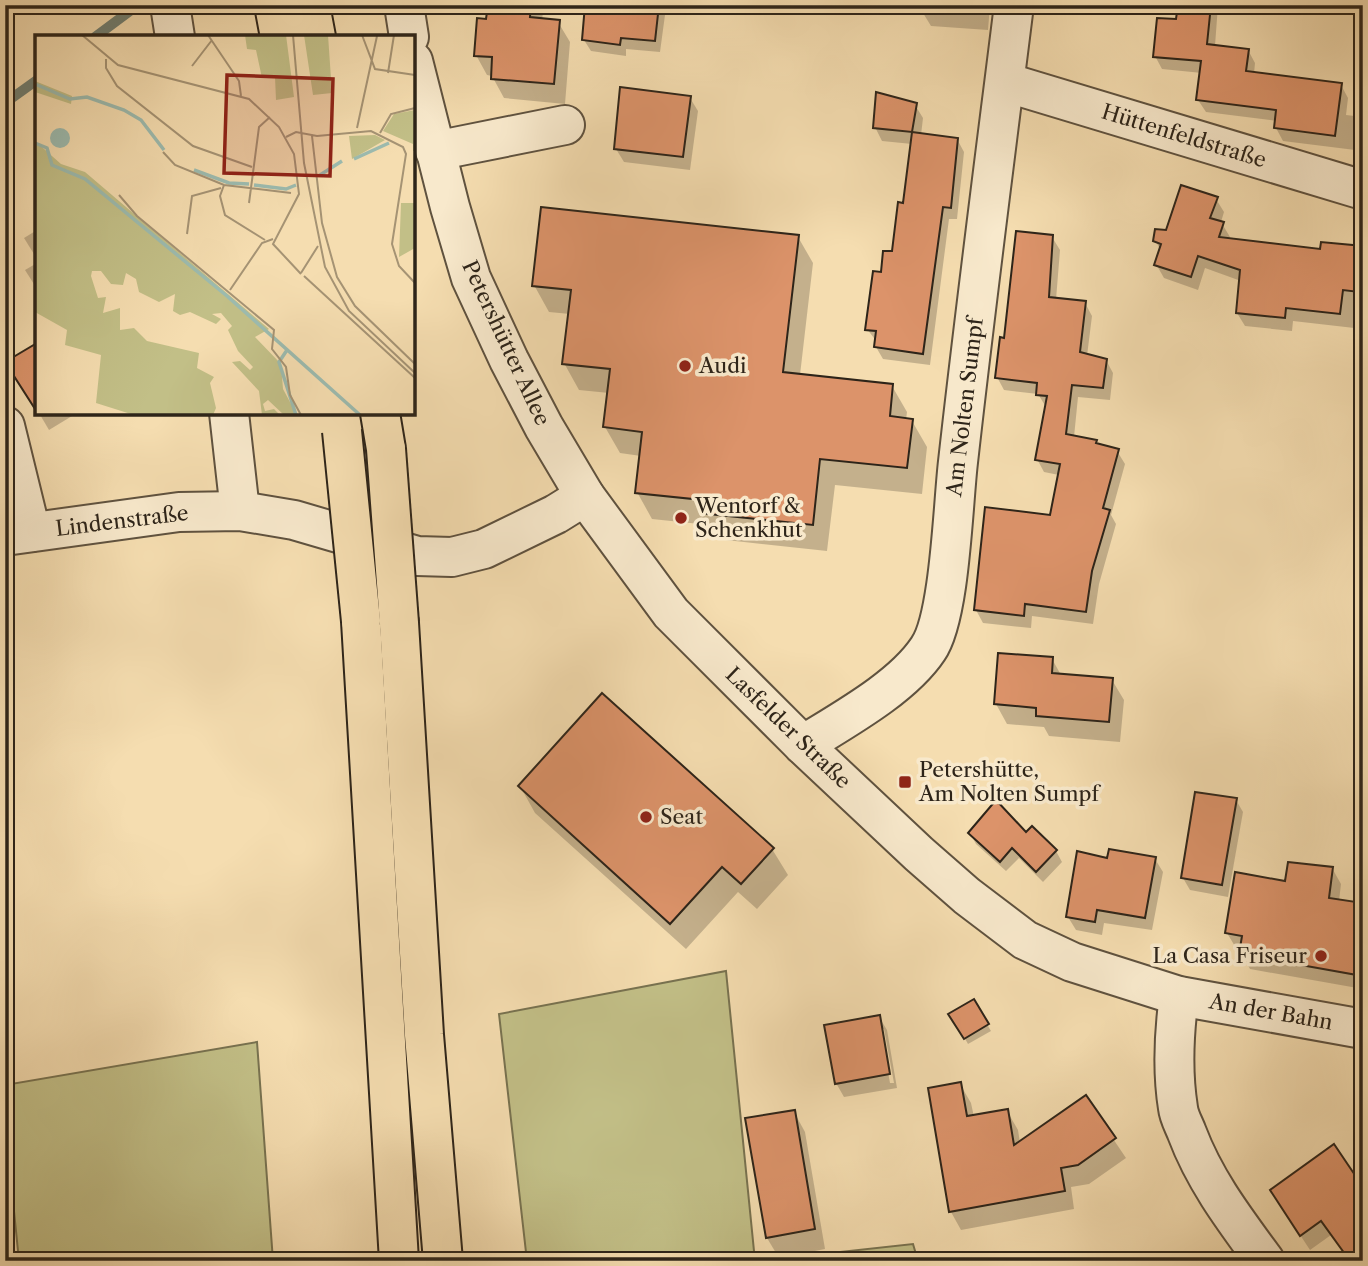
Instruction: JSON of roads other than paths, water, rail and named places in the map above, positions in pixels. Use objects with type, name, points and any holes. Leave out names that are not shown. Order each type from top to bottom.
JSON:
[{"type":"highway","points":[[274,5],[280,35]]},
{"type":"highway","points":[[310,5],[316,35]]},
{"type":"highway","points":[[341,422],[361,621],[399,1261]]},
{"type":"highway","points":[[383,431],[399,623],[424,1035],[443,1261]]},
{"type":"street","points":[[170,5],[175,35]]},
{"type":"street","points":[[404,5],[409,35]]},
{"type":"street","name":"Am Nolten Sumpf","points":[[803,746],[872,701],[911,669],[930,647],[942,608],[1014,5]]},
{"type":"street","name":"Petershütter Allee","points":[[415,69],[471,278],[544,427],[585,496]]},
{"type":"street","name":"Hüttenfeldstraße","points":[[1005,82],[1363,190]]},
{"type":"street","points":[[435,151],[565,125]]},
{"type":"street","points":[[229,415],[240,511],[294,520],[417,556],[452,557],[484,550],[585,496]]},
{"type":"street","points":[[5,426],[18,534]]},
{"type":"street","name":"Lasfelder Straße","points":[[585,496],[671,612],[803,746],[967,897],[1025,940],[1072,962],[1179,996]]},
{"type":"street","name":"Lindenstraße","points":[[18,534],[179,512],[240,511]]},
{"type":"street","points":[[1179,996],[1174,1057],[1178,1110],[1217,1196],[1265,1261]]},
{"type":"street","name":"An der Bahn","points":[[1179,996],[1363,1029]]},
{"type":"waterway","points":[[98,35],[138,5]]},
{"type":"waterway","points":[[5,103],[35,81]]},
{"type":"place","name":"Audi","points":[[685,366]]},
{"type":"place","name":"Wentorf & Schenkhut","points":[[681,518]]},
{"type":"place","name":"Petershütte, Am Nolten Sumpf","points":[[905,782]]},
{"type":"place","name":"Seat","points":[[646,817]]},
{"type":"place","name":"La Casa Friseur","points":[[1321,956]]}]
